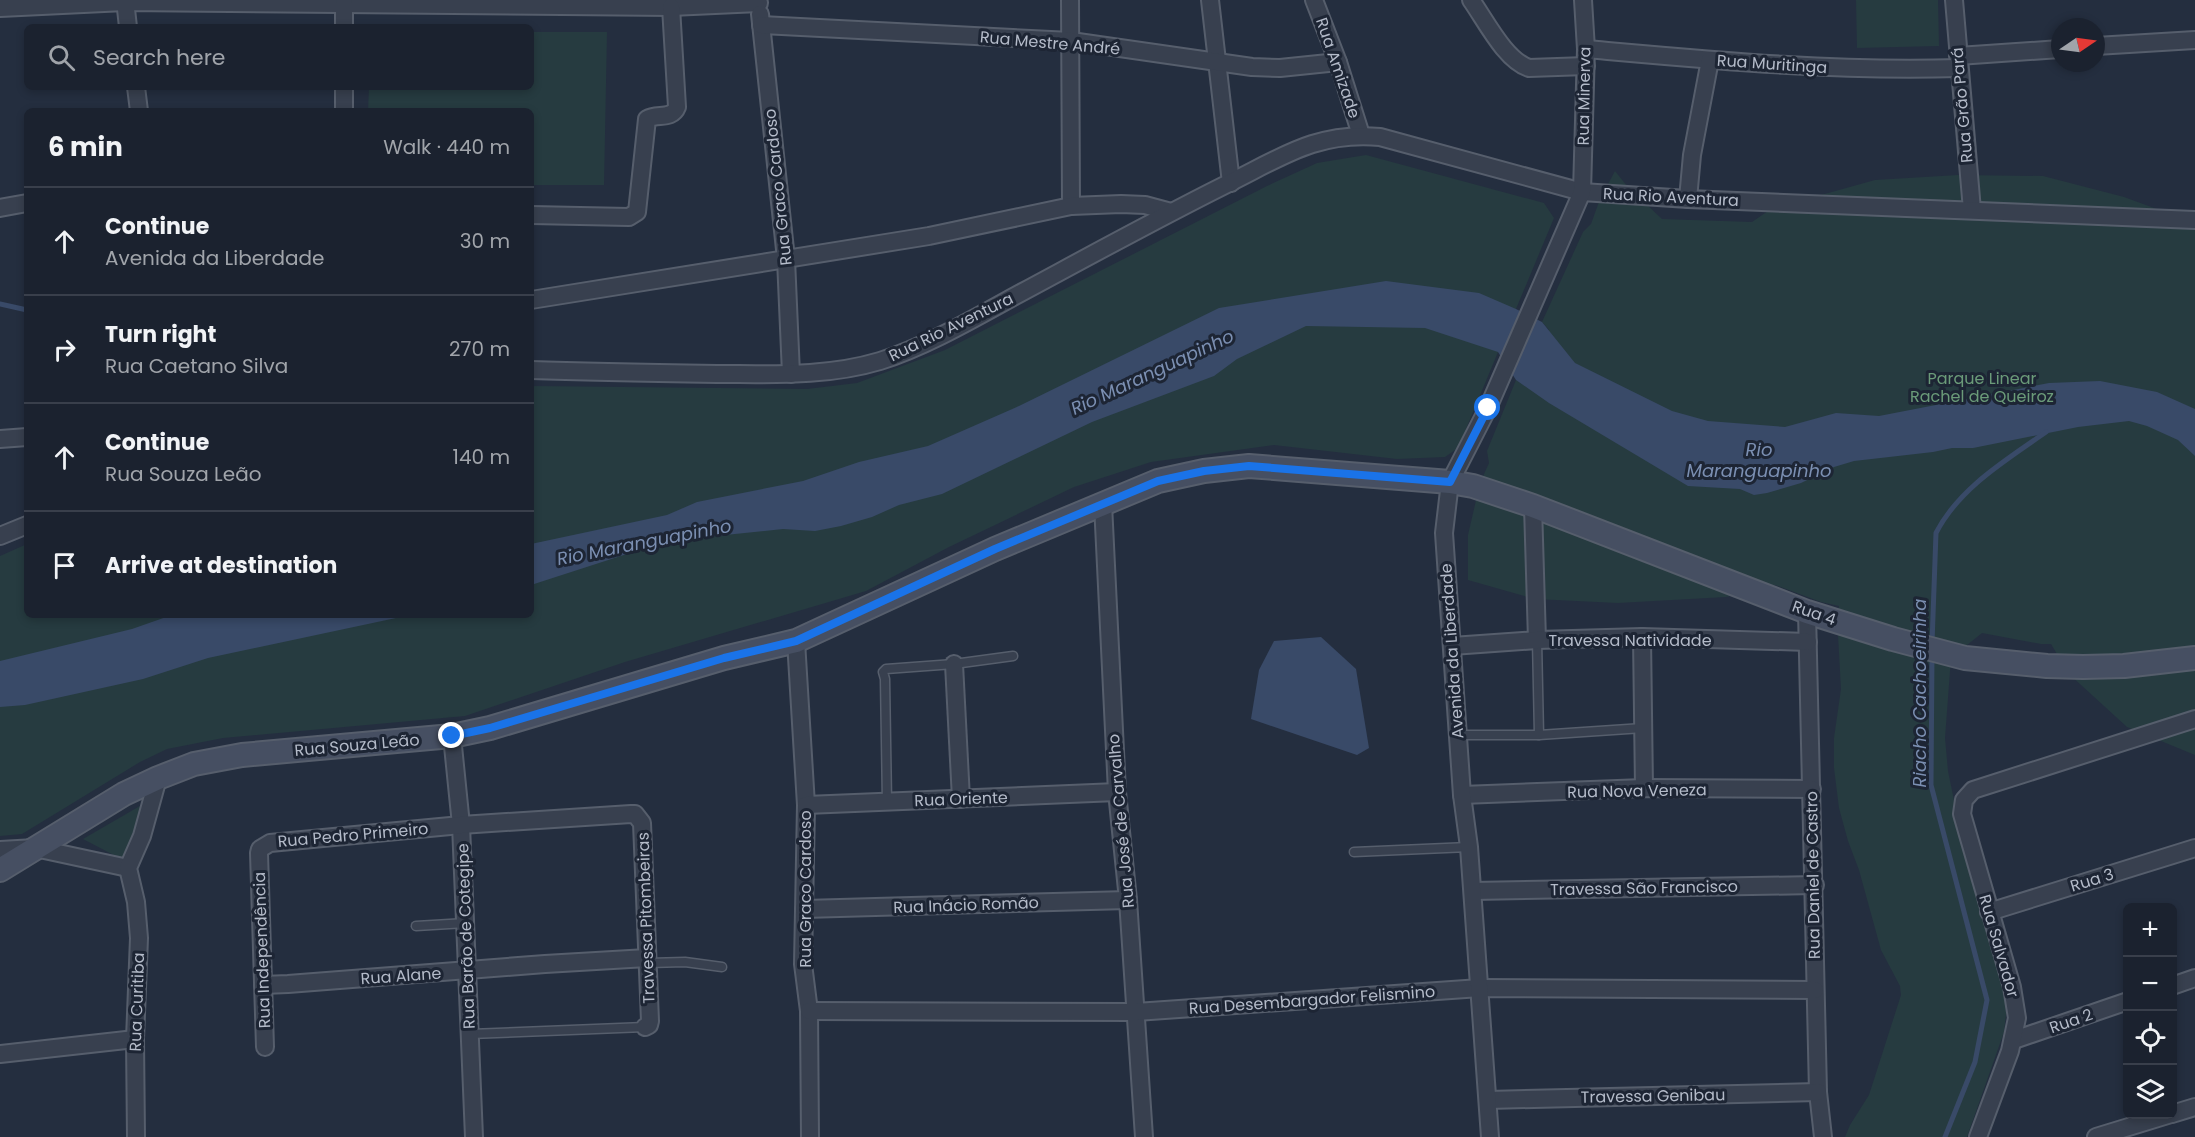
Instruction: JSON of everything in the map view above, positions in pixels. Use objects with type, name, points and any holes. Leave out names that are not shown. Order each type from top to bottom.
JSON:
[{"type":"main road","name":"Rua 4","points":[[1104,504],[1158,481],[1204,471],[1249,466],[1450,482],[1473,486],[1533,506],[1808,612],[1893,639],[1965,658],[2083,667],[2124,666],[2195,658]]},
{"type":"main road","name":"Rua Souza Leão","points":[[1,864],[34,848],[124,794],[194,764],[242,755],[452,736],[490,728],[724,658],[796,641],[995,549],[1104,504]]},
{"type":"street","points":[[1070,0],[1071,206]]},
{"type":"street","points":[[1210,0],[1231,183]]},
{"type":"street","name":"Rua Amizade","points":[[1314,0],[1338,62],[1361,135]]},
{"type":"street","points":[[1471,0],[1506,50],[1520,65],[1529,68],[1586,66]]},
{"type":"street","name":"Rua Minerva","points":[[1582,192],[1586,66],[1583,0]]},
{"type":"street","name":"Rua Grão Pará","points":[[1954,0],[1972,210]]},
{"type":"street","points":[[125,1],[128,24]]},
{"type":"street","points":[[0,8],[125,1],[500,3],[671,7],[759,2]]},
{"type":"street","points":[[345,24],[351,2]]},
{"type":"street","name":"Rua Graco Cardoso","points":[[759,2],[786,259],[791,374]]},
{"type":"street","points":[[534,215],[628,217],[634,215],[638,209],[645,123],[650,117],[673,114],[677,107],[671,7]]},
{"type":"street","name":"Rua Mestre André","points":[[761,25],[1071,41],[1252,67],[1280,68],[1338,62]]},
{"type":"street","points":[[2105,45],[2195,40]]},
{"type":"street","name":"Rua Muritinga","points":[[1586,49],[1851,69],[1958,62],[2051,50]]},
{"type":"street","points":[[1688,199],[1692,155],[1710,60]]},
{"type":"street","points":[[136,90],[139,108]]},
{"type":"street","points":[[344,90],[344,108]]},
{"type":"street","name":"Rua Rio Aventura","points":[[534,370],[791,374],[851,368],[880,361],[956,328],[1171,212],[1290,151],[1340,136],[1380,137],[1582,192],[1688,199],[2195,220]]},
{"type":"street","name":"Avenida da Liberdade","points":[[1490,1137],[1473,891],[1462,795],[1444,532],[1450,482],[1488,408],[1582,192]]},
{"type":"street","points":[[0,208],[24,204]]},
{"type":"street","points":[[534,300],[929,236],[1071,206],[1145,205],[1171,212]]},
{"type":"street","points":[[0,439],[24,437]]},
{"type":"street","name":"Rua José de Carvalho","points":[[1104,504],[1117,792],[1128,900],[1144,1137]]},
{"type":"street","points":[[1533,506],[1537,640]]},
{"type":"street","points":[[0,536],[24,526]]},
{"type":"street","name":"Rua Daniel de Castro","points":[[1808,612],[1815,885],[1815,990],[1818,1092],[1823,1137]]},
{"type":"street","points":[[1642,637],[1644,788]]},
{"type":"street","name":"Travessa Natividade","points":[[1452,646],[1537,640],[1642,637],[1808,642]]},
{"type":"street","name":"Rua Graco Cardoso","points":[[796,641],[806,805],[803,964],[809,1011],[810,1137]]},
{"type":"street","points":[[954,664],[961,799]]},
{"type":"street","name":"Rua Salvador","points":[[1978,1137],[2013,1040],[2017,1018],[2016,1002],[1962,814],[1964,800],[1972,790],[2195,719]]},
{"type":"street","name":"Rua Barão de Cotegipe","points":[[452,736],[461,825],[474,1137]]},
{"type":"street","points":[[34,848],[128,868],[142,836],[158,778]]},
{"type":"street","name":"Rua Nova Veneza","points":[[1462,795],[1644,788],[1812,789]]},
{"type":"street","name":"Rua Oriente","points":[[806,805],[1117,792]]},
{"type":"street","name":"Rua Pedro Primeiro","points":[[258,853],[270,843],[461,825],[631,814]]},
{"type":"street","name":"Travessa Pitombeiras","points":[[631,814],[635,814],[642,823],[650,1021],[649,1025],[645,1026]]},
{"type":"street","name":"Rua 3","points":[[1989,912],[2195,848]]},
{"type":"street","name":"Rua Independência","points":[[258,853],[265,1047]]},
{"type":"street","name":"Rua Curitiba","points":[[128,868],[136,902],[140,938],[135,1039],[136,1137]]},
{"type":"street","name":"Travessa São Francisco","points":[[1473,891],[1815,885]]},
{"type":"street","name":"Rua Inácio Romão","points":[[804,909],[1128,900]]},
{"type":"street","name":"Rua Alane","points":[[263,984],[648,960]]},
{"type":"street","points":[[2177,984],[2195,978]]},
{"type":"street","name":"Rua Desembargador Felismino","points":[[809,1011],[1136,1012],[1480,988],[1815,990]]},
{"type":"street","name":"Rua 2","points":[[2013,1040],[2123,1002]]},
{"type":"street","points":[[0,1054],[135,1039]]},
{"type":"street","name":"Travessa Genibau","points":[[1488,1100],[1818,1092]]},
{"type":"street","points":[[2177,1112],[2195,1107]]},
{"type":"street","points":[[2096,1137],[2155,1119]]},
{"type":"lane","points":[[1537,640],[1539,735]]},
{"type":"lane","points":[[887,802],[883,672],[892,668],[954,664],[1013,656]]},
{"type":"lane","points":[[1459,735],[1539,735],[1643,728]]},
{"type":"lane","points":[[1354,852],[1469,846]]},
{"type":"lane","points":[[416,926],[466,923]]},
{"type":"lane","name":"Rua Alane","points":[[648,960],[722,967]]},
{"type":"lane","points":[[470,1034],[645,1026]]},
{"type":"green space","points":[[1856,0],[1938,0],[1939,46],[1857,48]]},
{"type":"green space","points":[[534,32],[607,32],[604,185],[534,185],[534,108],[368,108],[369,90],[534,90]]},
{"type":"green space","points":[[1366,155],[1544,203],[1554,218],[1458,448],[1445,457],[1397,459],[1274,445],[1151,462],[1074,487],[949,547],[866,591],[625,662],[465,716],[223,738],[167,749],[140,762],[22,834],[0,836],[0,556],[24,545],[24,618],[534,618],[534,386],[807,389],[857,383],[945,350],[1267,186],[1317,163]]},
{"type":"green space","name":"Parque Linear Rachel de Queiroz","points":[[1615,171],[1627,186],[1662,219],[1752,222],[1771,209],[1875,180],[1958,175],[2043,176],[2124,197],[2195,223],[2195,755],[2127,727],[2069,674],[2051,644],[1982,633],[1951,658],[1945,738],[1948,771],[1963,844],[2003,979],[2007,1006],[2004,1032],[1967,1137],[1845,1137],[1869,1095],[1901,995],[1900,986],[1881,950],[1839,808],[1834,768],[1834,738],[1841,689],[1837,617],[1839,606],[1821,602],[1775,585],[1726,597],[1618,603],[1535,599],[1468,580],[1468,535],[1480,483],[1489,463],[1487,451],[1516,380],[1524,385],[1549,330],[1542,322],[1583,232],[1591,224],[1600,199]]},
{"type":"green space","points":[[152,799],[129,863],[83,839]]},
{"type":"water","name":"Rio Maranguapinho","points":[[1386,281],[1479,293],[1542,322],[1575,363],[1672,411],[1708,421],[1785,427],[1836,413],[1879,416],[2049,383],[2100,381],[2157,392],[2195,409],[2195,456],[2178,440],[2147,426],[2129,421],[2078,427],[1973,448],[1952,448],[1854,461],[1834,467],[1801,483],[1754,495],[1740,489],[1688,486],[1549,403],[1516,380],[1498,352],[1425,328],[1306,326],[1237,359],[1214,376],[1092,422],[942,494],[899,505],[872,517],[815,531],[783,529],[667,541],[534,584],[534,543],[667,515],[697,502],[803,481],[859,462],[928,446],[1019,406],[1219,308]]},
{"type":"water","points":[[163,618],[396,618],[208,658],[143,679],[25,705],[0,707],[0,661],[132,629]]},
{"type":"water","points":[[1321,637],[1356,669],[1369,748],[1357,755],[1251,719],[1259,670],[1274,641]]},
{"type":"waterway","points":[[0,304],[24,309]]},
{"type":"waterway","name":"Riacho Cachoeirinha","points":[[1932,643],[1936,533],[1957,502],[1970,489],[2000,464],[2046,432]]},
{"type":"waterway","name":"Riacho Cachoeirinha","points":[[1932,655],[1931,785],[1987,1000],[1975,1062],[1945,1137]]},
{"type":"route","points":[[452,736],[490,728],[724,658],[796,641],[995,549],[1158,481],[1204,471],[1249,466],[1450,482],[1488,408]]}]
